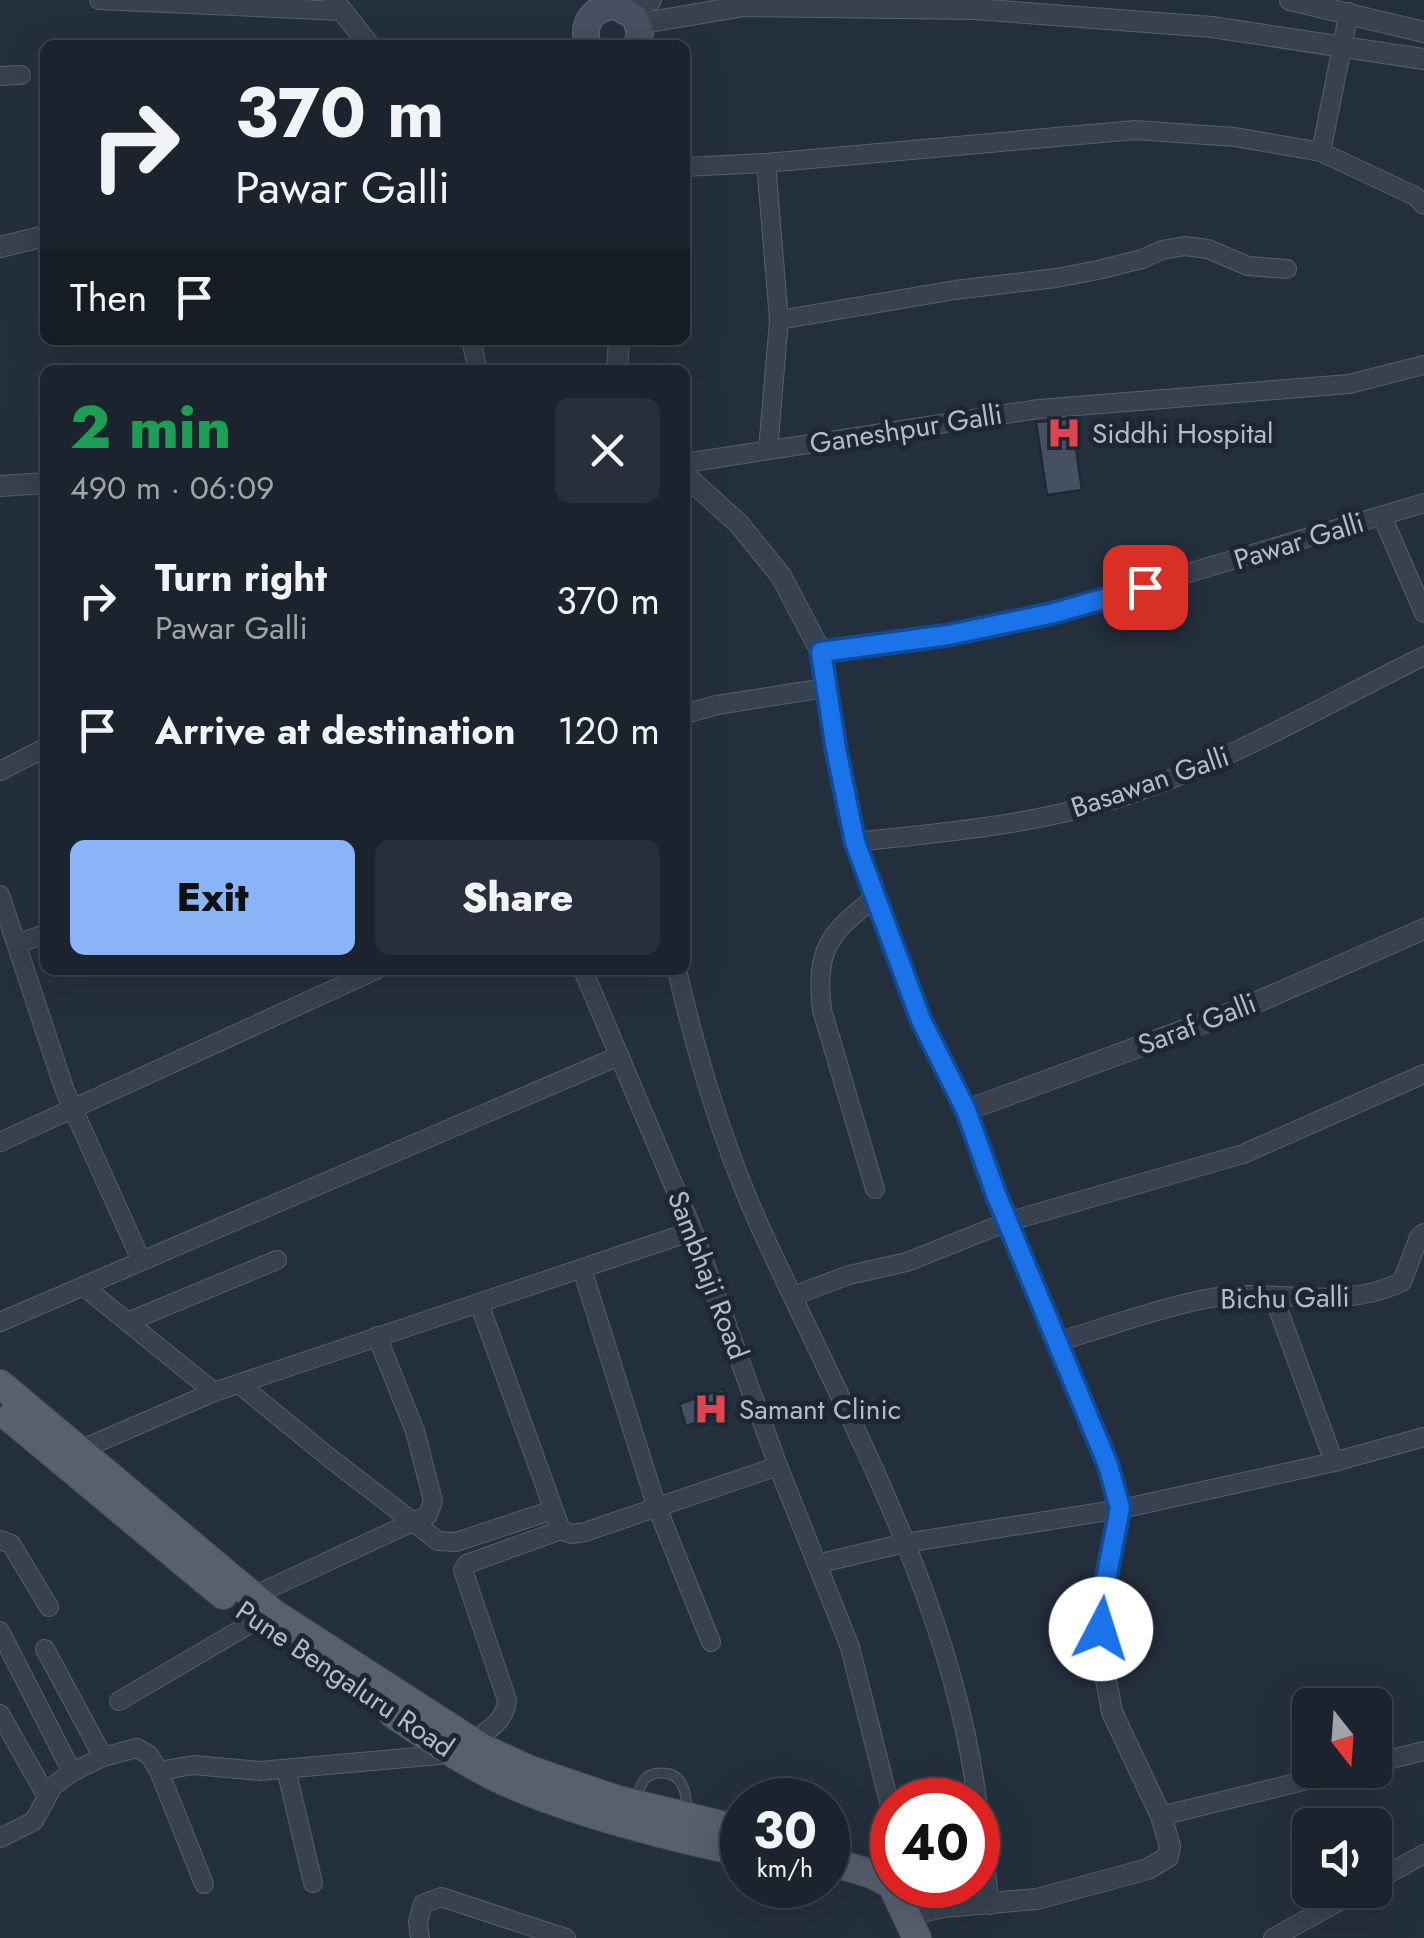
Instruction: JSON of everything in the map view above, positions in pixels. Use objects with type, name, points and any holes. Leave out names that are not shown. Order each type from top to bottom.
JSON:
[{"type":"main road","points":[[587,40],[585,9],[608,6],[634,15]]},
{"type":"main road","points":[[0,1384],[68,1456]]},
{"type":"main road","points":[[0,1409],[68,1456],[254,1609],[273,1613],[462,1748],[634,1804],[720,1825]]},
{"type":"main road","name":"Pune Bengaluru Road","points":[[462,1748],[520,1788],[720,1846]]},
{"type":"main road","points":[[850,1868],[892,1885],[913,1926]]},
{"type":"street","points":[[99,0],[338,5],[366,40]]},
{"type":"street","points":[[1290,0],[1424,32]]},
{"type":"street","points":[[634,15],[744,6],[974,9],[1212,27],[1424,59]]},
{"type":"street","points":[[1321,152],[1349,12]]},
{"type":"street","points":[[0,76],[21,75]]},
{"type":"street","points":[[690,167],[1135,130],[1235,137],[1321,152],[1421,199]]},
{"type":"street","points":[[766,163],[779,320],[768,450]]},
{"type":"street","points":[[0,247],[40,237]]},
{"type":"street","points":[[779,320],[954,290],[1056,278],[1185,246],[1208,248],[1248,266],[1287,269]]},
{"type":"street","name":"Ganeshpur Galli","points":[[690,462],[1039,409],[1350,384],[1424,365]]},
{"type":"street","points":[[690,480],[739,524],[781,576],[821,652],[855,842],[921,1020],[966,1110],[1007,1222],[1108,1465],[1120,1508],[1101,1605],[1101,1653],[1112,1712],[1160,1816],[1170,1846],[1168,1857],[1161,1864],[1038,1899],[1000,1904]]},
{"type":"street","points":[[0,486],[40,483]]},
{"type":"street","name":"Pawar Galli","points":[[821,652],[949,635],[1054,613],[1424,503]]},
{"type":"street","points":[[1382,516],[1424,613]]},
{"type":"street","name":"Basawan Galli","points":[[855,842],[1030,821],[1132,793],[1236,752],[1424,656]]},
{"type":"street","points":[[690,713],[825,688]]},
{"type":"street","points":[[0,771],[40,751]]},
{"type":"street","points":[[0,895],[66,1091],[140,1260]]},
{"type":"street","points":[[875,1189],[822,1010],[818,980],[825,946],[840,924],[876,897]]},
{"type":"street","name":"Saraf Galli","points":[[966,1110],[1239,1010],[1424,928]]},
{"type":"street","points":[[16,944],[40,936]]},
{"type":"street","points":[[0,1142],[365,975]]},
{"type":"street","name":"Sambhaji Road","points":[[585,975],[693,1230],[778,1466],[850,1647],[883,1778]]},
{"type":"street","points":[[678,975],[725,1138],[760,1226],[905,1542],[946,1650],[962,1711],[973,1778]]},
{"type":"street","points":[[0,1322],[619,1056]]},
{"type":"street","points":[[793,1296],[849,1275],[908,1262],[1007,1222],[1243,1154],[1424,1074]]},
{"type":"street","points":[[68,1456],[214,1392],[693,1230]]},
{"type":"street","name":"Bichu Galli","points":[[1056,1342],[1204,1299],[1246,1294],[1325,1300],[1362,1297],[1402,1282],[1424,1233]]},
{"type":"street","points":[[130,1322],[277,1260]]},
{"type":"street","points":[[582,1269],[656,1505],[712,1642]]},
{"type":"street","points":[[82,1286],[214,1392]]},
{"type":"street","points":[[1274,1298],[1334,1462]]},
{"type":"street","points":[[479,1302],[561,1530]]},
{"type":"street","points":[[119,1700],[254,1609],[428,1515],[432,1491],[414,1431],[377,1336]]},
{"type":"street","points":[[240,1384],[330,1459],[446,1543],[553,1510]]},
{"type":"street","points":[[817,1564],[905,1542],[1120,1508],[1334,1462],[1424,1437]]},
{"type":"street","points":[[159,1771],[178,1766],[286,1769],[462,1748],[500,1720],[506,1713],[507,1700],[463,1570],[467,1564],[561,1530],[572,1534],[585,1532],[778,1466]]},
{"type":"street","points":[[0,1540],[11,1544],[49,1607]]},
{"type":"street","points":[[0,1631],[72,1772]]},
{"type":"street","points":[[44,1649],[103,1757]]},
{"type":"street","points":[[0,1714],[46,1796]]},
{"type":"street","points":[[0,1838],[34,1820],[53,1786],[72,1772],[103,1757],[136,1748],[149,1755],[159,1771],[204,1884]]},
{"type":"street","points":[[1392,1759],[1424,1751]]},
{"type":"street","points":[[286,1769],[313,1883]]},
{"type":"street","points":[[1160,1816],[1292,1784]]},
{"type":"street","points":[[1392,1872],[1424,1854]]},
{"type":"street","points":[[420,1938],[418,1922],[423,1904],[441,1897],[566,1938]]},
{"type":"street","points":[[913,1926],[942,1908]]},
{"type":"street","points":[[1273,1938],[1327,1908]]},
{"type":"lane","points":[[634,1804],[644,1779],[665,1772],[682,1783],[687,1817]]},
{"type":"building","points":[[1072,419],[1082,490],[1047,495],[1036,422]]},
{"type":"building","points":[[722,1389],[730,1411],[686,1426],[679,1404]]},
{"type":"place","name":"Siddhi Hospital","points":[[1064,433]]},
{"type":"place","name":"Samant Clinic","points":[[711,1409]]},
{"type":"route","points":[[1101,1629],[1101,1605],[1120,1508],[1108,1465],[1007,1222],[966,1110],[921,1020],[855,842],[821,652],[949,635],[1054,613],[1145,587]]}]
